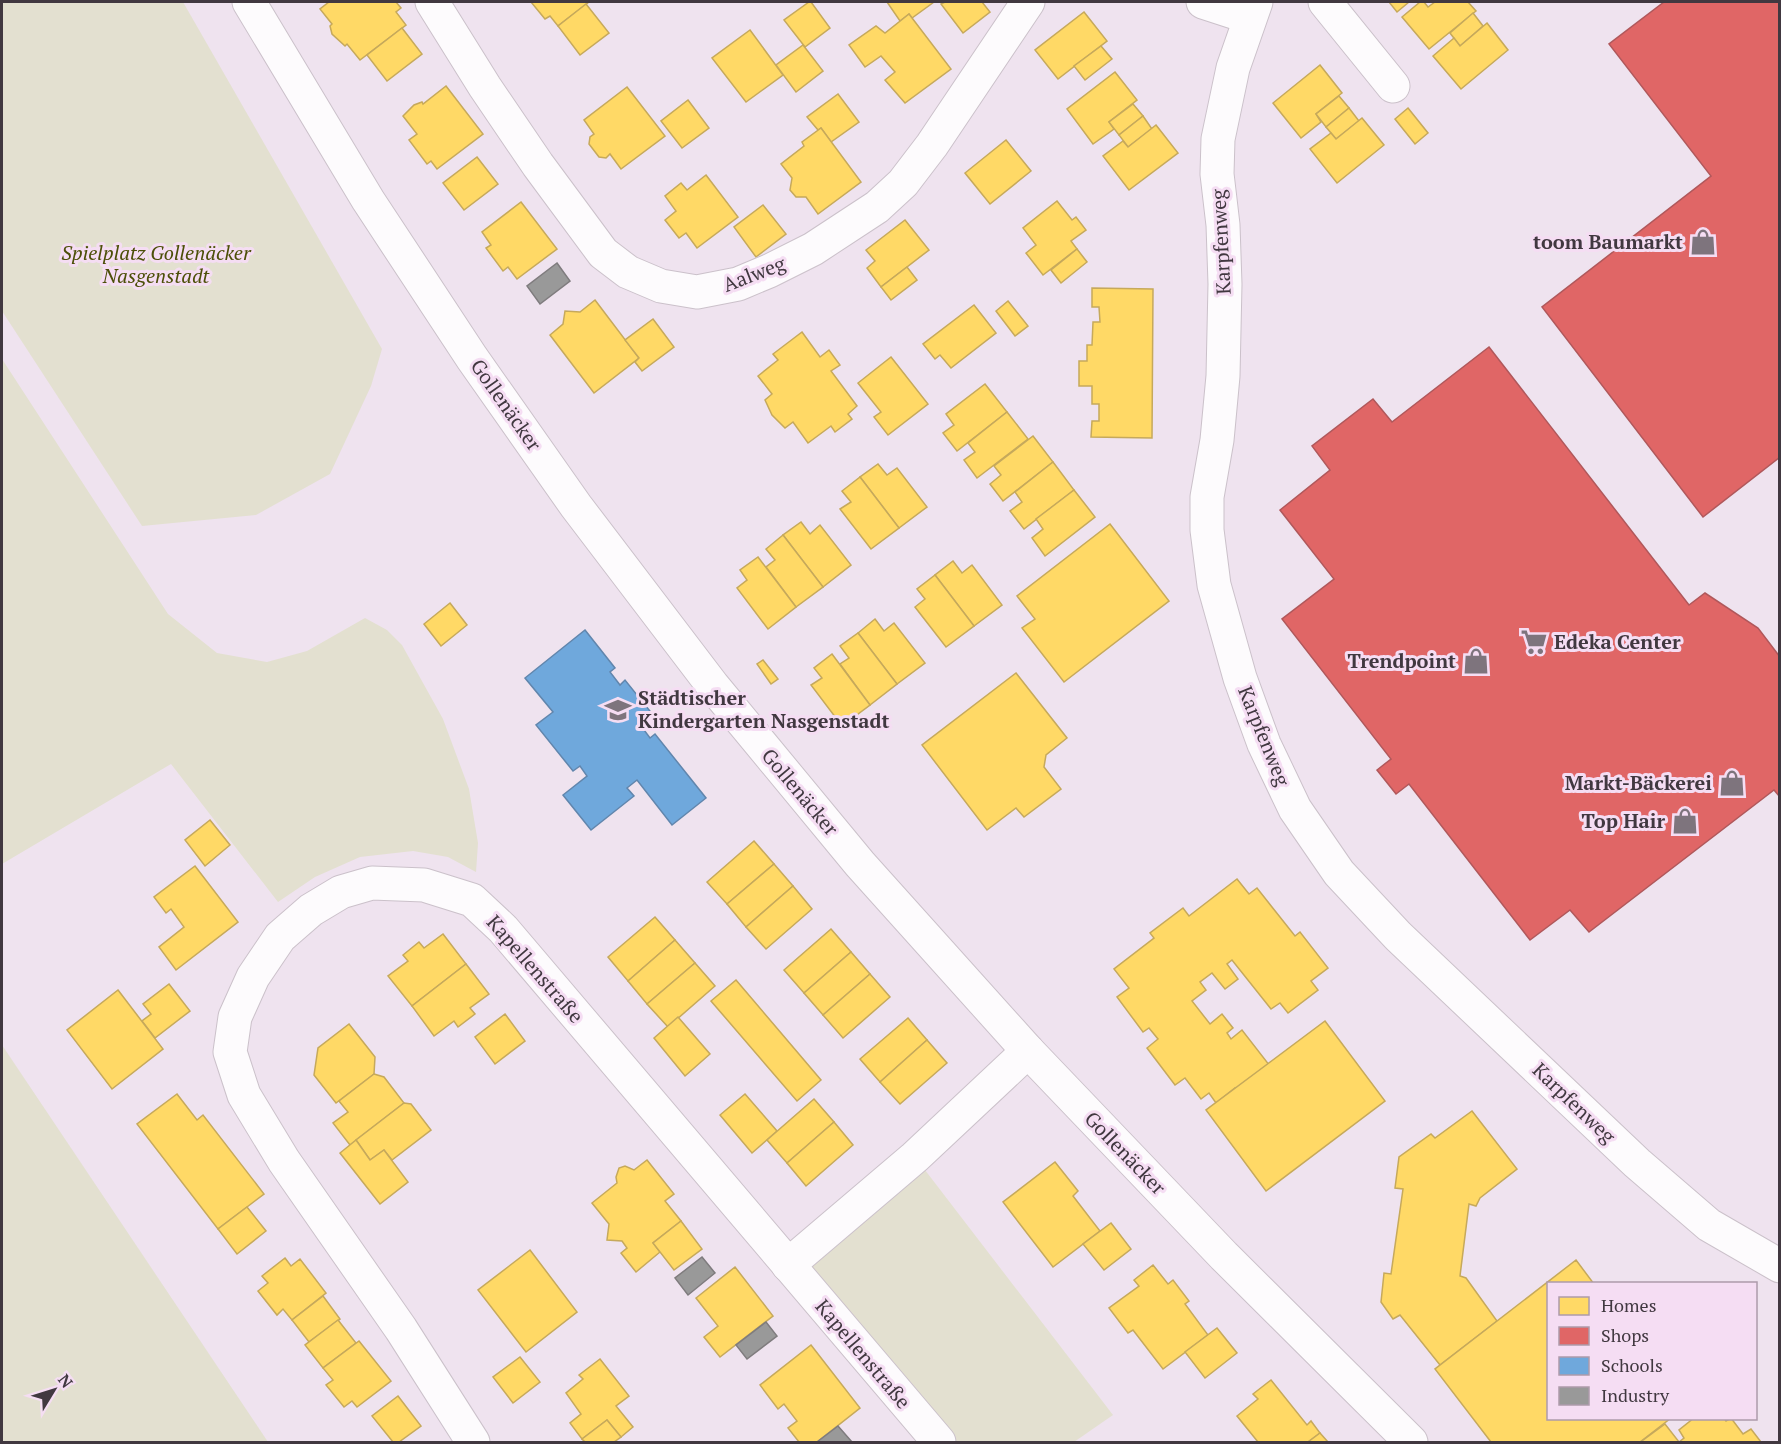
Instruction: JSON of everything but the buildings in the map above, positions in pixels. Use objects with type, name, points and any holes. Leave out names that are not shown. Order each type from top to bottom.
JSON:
[{"type":"street","name":"Gollenäcker","points":[[249,2],[368,200],[472,357],[576,506],[713,686],[860,864],[1028,1051],[1224,1256],[1411,1443]]},
{"type":"street","name":"Aalweg","points":[[432,2],[492,96],[603,253],[628,272],[661,286],[697,292],[738,284],[770,271],[813,249],[877,207],[903,183],[932,145],[1028,2]]},
{"type":"street","points":[[1203,2],[1252,9]]},
{"type":"street","points":[[1325,2],[1393,86]]},
{"type":"street","name":"Karpfenweg","points":[[1252,9],[1233,68],[1218,139],[1217,174],[1223,225],[1225,284],[1223,376],[1217,440],[1207,497],[1207,530],[1214,585],[1240,678],[1264,744],[1295,809],[1340,873],[1398,936],[1646,1171],[1709,1225],[1779,1266]]},
{"type":"street","name":"Kapellenstraße","points":[[473,1443],[401,1329],[284,1161],[244,1095],[230,1052],[235,1017],[253,977],[280,937],[311,910],[341,892],[372,883],[424,885],[472,900],[503,929],[939,1443]]},
{"type":"street","points":[[788,1265],[915,1157],[1028,1051]]},
{"type":"green space","name":"Spielplatz Gollenäcker Nasgenstadt","points":[[2,2],[183,2],[382,349],[371,386],[330,474],[256,515],[142,526],[2,311]]},
{"type":"green space","points":[[2,359],[168,614],[217,653],[267,662],[307,651],[365,618],[387,630],[402,645],[443,719],[469,789],[478,843],[476,872],[448,857],[413,851],[360,857],[315,877],[278,902],[171,764],[2,864]]},
{"type":"green space","points":[[2,1045],[268,1442],[2,1442]]},
{"type":"green space","points":[[915,1157],[1113,1415],[1074,1442],[939,1442],[788,1265]]},
{"type":"place","name":"toom Baumarkt","points":[[1703,242]]},
{"type":"place","name":"Edeka Center","points":[[1534,642]]},
{"type":"place","name":"Trendpoint","points":[[1476,661]]},
{"type":"place","name":"Städtischer Kindergarten Nasgenstadt","points":[[618,710]]},
{"type":"place","name":"Markt-Bäckerei","points":[[1732,783]]},
{"type":"place","name":"Top Hair","points":[[1685,821]]}]
